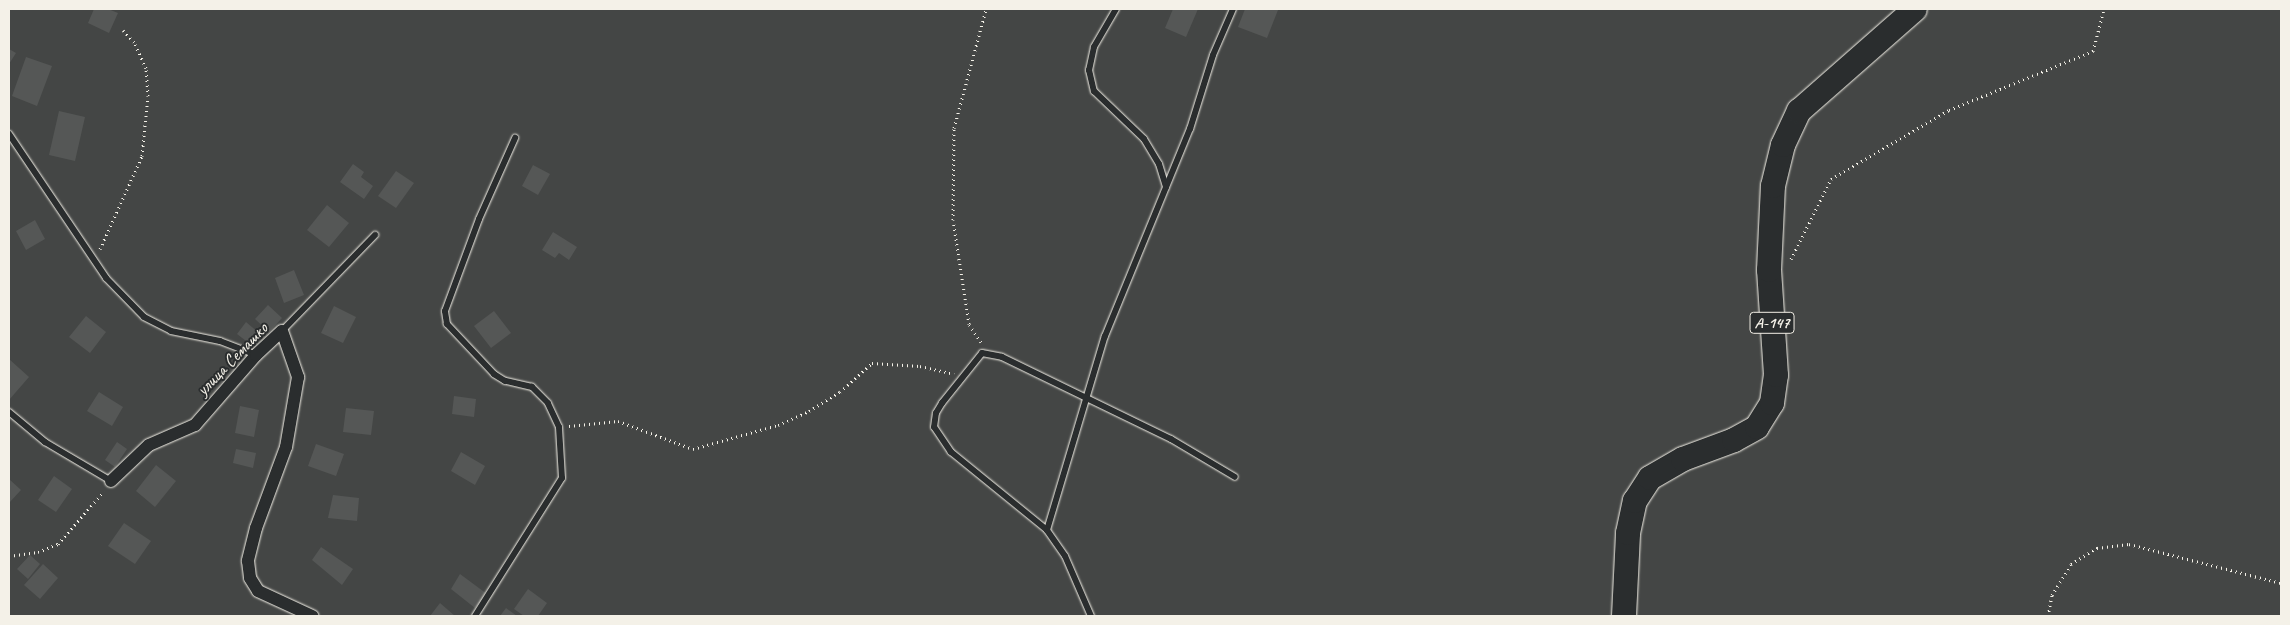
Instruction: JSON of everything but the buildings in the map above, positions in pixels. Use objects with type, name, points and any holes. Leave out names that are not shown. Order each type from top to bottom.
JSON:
[{"type":"highway","name":"А-147","points":[[1624,616],[1628,533],[1635,501],[1650,478],[1684,460],[1734,440],[1757,427],[1772,403],[1776,376],[1768,270],[1773,186],[1783,146],[1799,111],[1915,9]]},
{"type":"street","name":"улица Семашко","points":[[111,481],[149,445],[195,424],[256,355],[282,331],[298,378],[286,447],[256,528],[248,561],[250,578],[258,591],[312,616]]},
{"type":"lane","points":[[1116,9],[1094,46],[1088,70],[1094,92],[1144,139],[1159,164],[1166,187]]},
{"type":"lane","points":[[1047,530],[1104,336],[1166,187],[1233,9]]},
{"type":"lane","points":[[9,134],[95,261],[144,317],[171,331],[220,341],[256,355]]},
{"type":"lane","points":[[475,616],[562,478],[559,427],[548,403],[532,387],[505,381],[494,374],[447,324],[445,311],[479,219],[515,138]]},
{"type":"lane","points":[[282,331],[375,235]]},
{"type":"lane","points":[[1091,616],[1065,556],[1047,530],[986,483],[939,438],[934,427],[936,413],[982,353],[1002,356],[1086,399],[1171,439],[1234,477]]},
{"type":"lane","points":[[9,412],[53,447],[111,481]]},
{"type":"path","points":[[982,353],[981,338],[969,324],[953,220],[954,138],[986,9]]},
{"type":"path","points":[[1787,265],[1831,179],[1949,110],[2093,51],[2104,9]]},
{"type":"path","points":[[95,261],[142,156],[148,96],[146,68],[134,42],[123,30]]},
{"type":"path","points":[[559,427],[618,420],[693,449],[778,425],[809,411],[840,392],[872,363],[920,366],[964,376]]},
{"type":"path","points":[[9,556],[38,552],[58,544],[91,510],[111,481]]},
{"type":"path","points":[[2048,616],[2052,595],[2071,564],[2097,548],[2129,544],[2281,582]]},
{"type":"shaded area","points":[[9,9],[2281,9],[2281,616],[9,616]]}]
